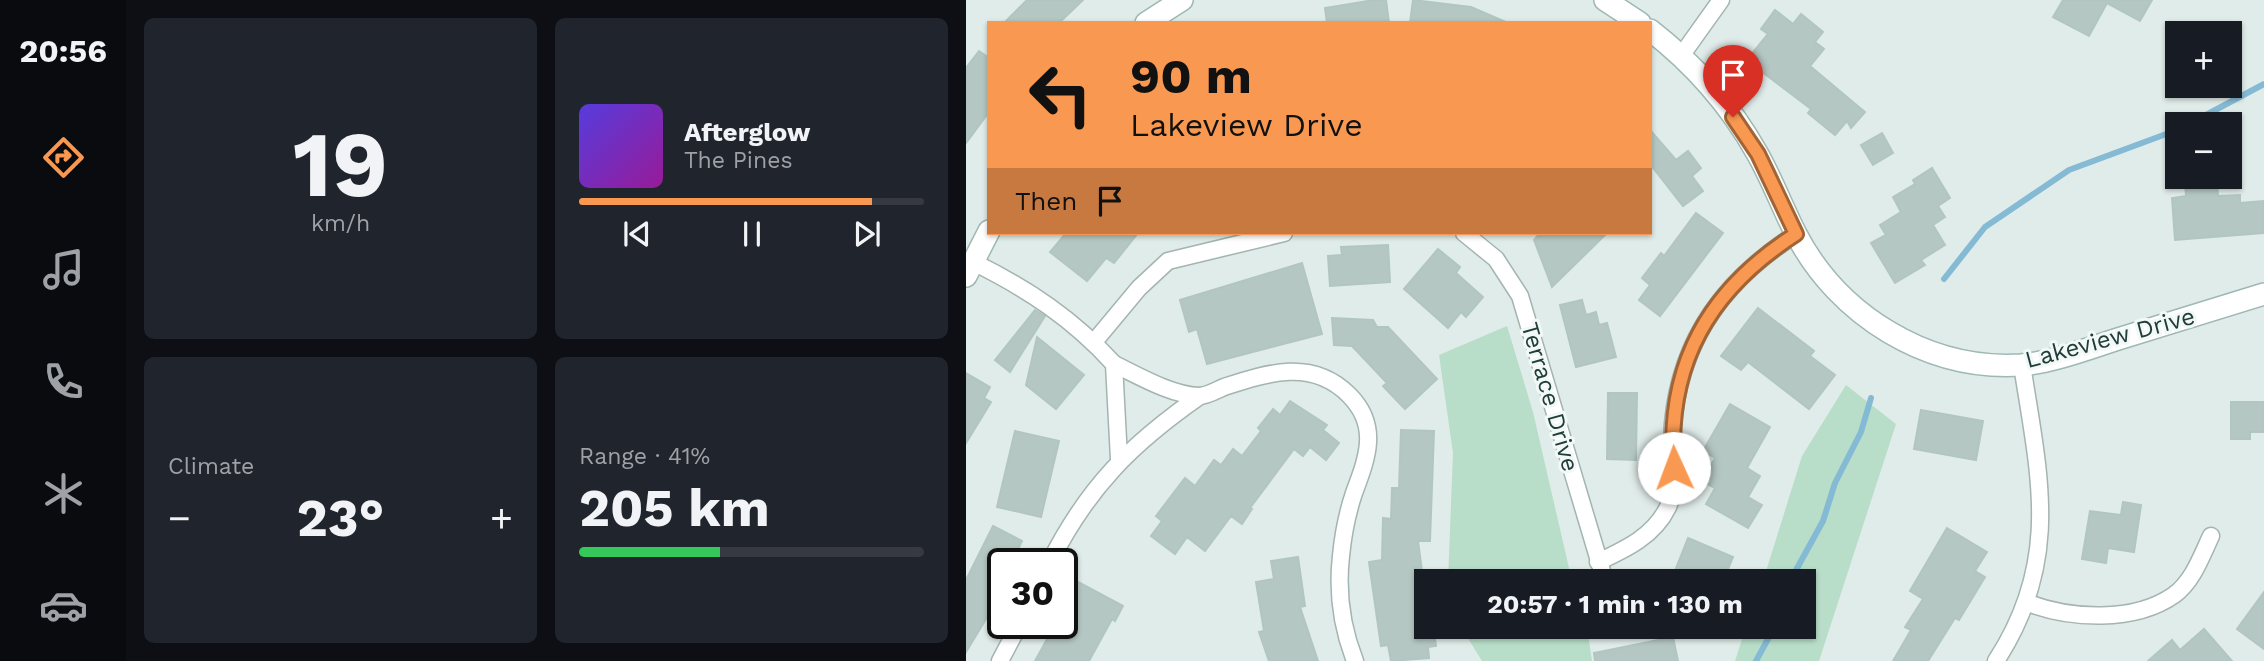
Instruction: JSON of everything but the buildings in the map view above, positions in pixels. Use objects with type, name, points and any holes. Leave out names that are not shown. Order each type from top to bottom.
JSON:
[{"type":"street","points":[[1149,21],[1182,0]]},
{"type":"street","points":[[1605,0],[1637,21]]},
{"type":"street","points":[[1681,56],[1721,0]]},
{"type":"street","name":"Lakeview Drive","points":[[1652,32],[1704,79],[1742,129],[1758,154],[1811,261],[1835,292],[1882,328],[1943,356],[1967,362],[2022,365],[2077,352],[2264,294]]},
{"type":"street","points":[[1598,562],[1654,529],[1669,506],[1674,482],[1673,423],[1677,398],[1690,352],[1712,309],[1748,268],[1796,234]]},
{"type":"street","points":[[987,235],[970,269],[1043,300],[1094,342],[1114,364],[1169,388],[1200,396]]},
{"type":"street","points":[[1094,342],[1139,288],[1168,261],[1275,235]]},
{"type":"street","name":"Terrace Drive","points":[[1466,235],[1496,260],[1520,296],[1601,569]]},
{"type":"street","points":[[1114,364],[1119,459]]},
{"type":"street","points":[[1996,661],[2028,603],[2038,561],[2041,517],[2036,455],[2022,365]]},
{"type":"street","points":[[1058,548],[1079,512],[1119,459],[1200,396],[1265,375],[1298,370],[1311,372],[1339,386],[1360,408],[1368,431],[1369,454],[1349,510],[1339,579],[1344,624],[1355,661]]},
{"type":"street","points":[[2028,603],[2050,611],[2098,615],[2123,612],[2160,602],[2188,582],[2211,536]]},
{"type":"street","points":[[1000,661],[1012,639]]},
{"type":"green space","points":[[1507,326],[1533,412],[1569,569],[1448,569],[1453,453],[1439,355]]},
{"type":"green space","points":[[1846,385],[1896,424],[1819,661],[1735,661],[1742,639],[1816,639],[1816,569],[1767,569],[1802,456]]},
{"type":"green space","points":[[1468,639],[1589,639],[1592,661],[1482,661]]},
{"type":"waterway","points":[[2212,112],[2264,84]]},
{"type":"waterway","points":[[1944,279],[1985,227],[2069,170],[2165,134]]},
{"type":"waterway","points":[[1797,569],[1823,521],[1835,483],[1861,432],[1871,398]]},
{"type":"waterway","points":[[1756,661],[1768,639]]},
{"type":"route","points":[[1674,468],[1672,444],[1677,398],[1682,374],[1701,329],[1730,286],[1748,268],[1796,234],[1758,154],[1733,117]]}]
